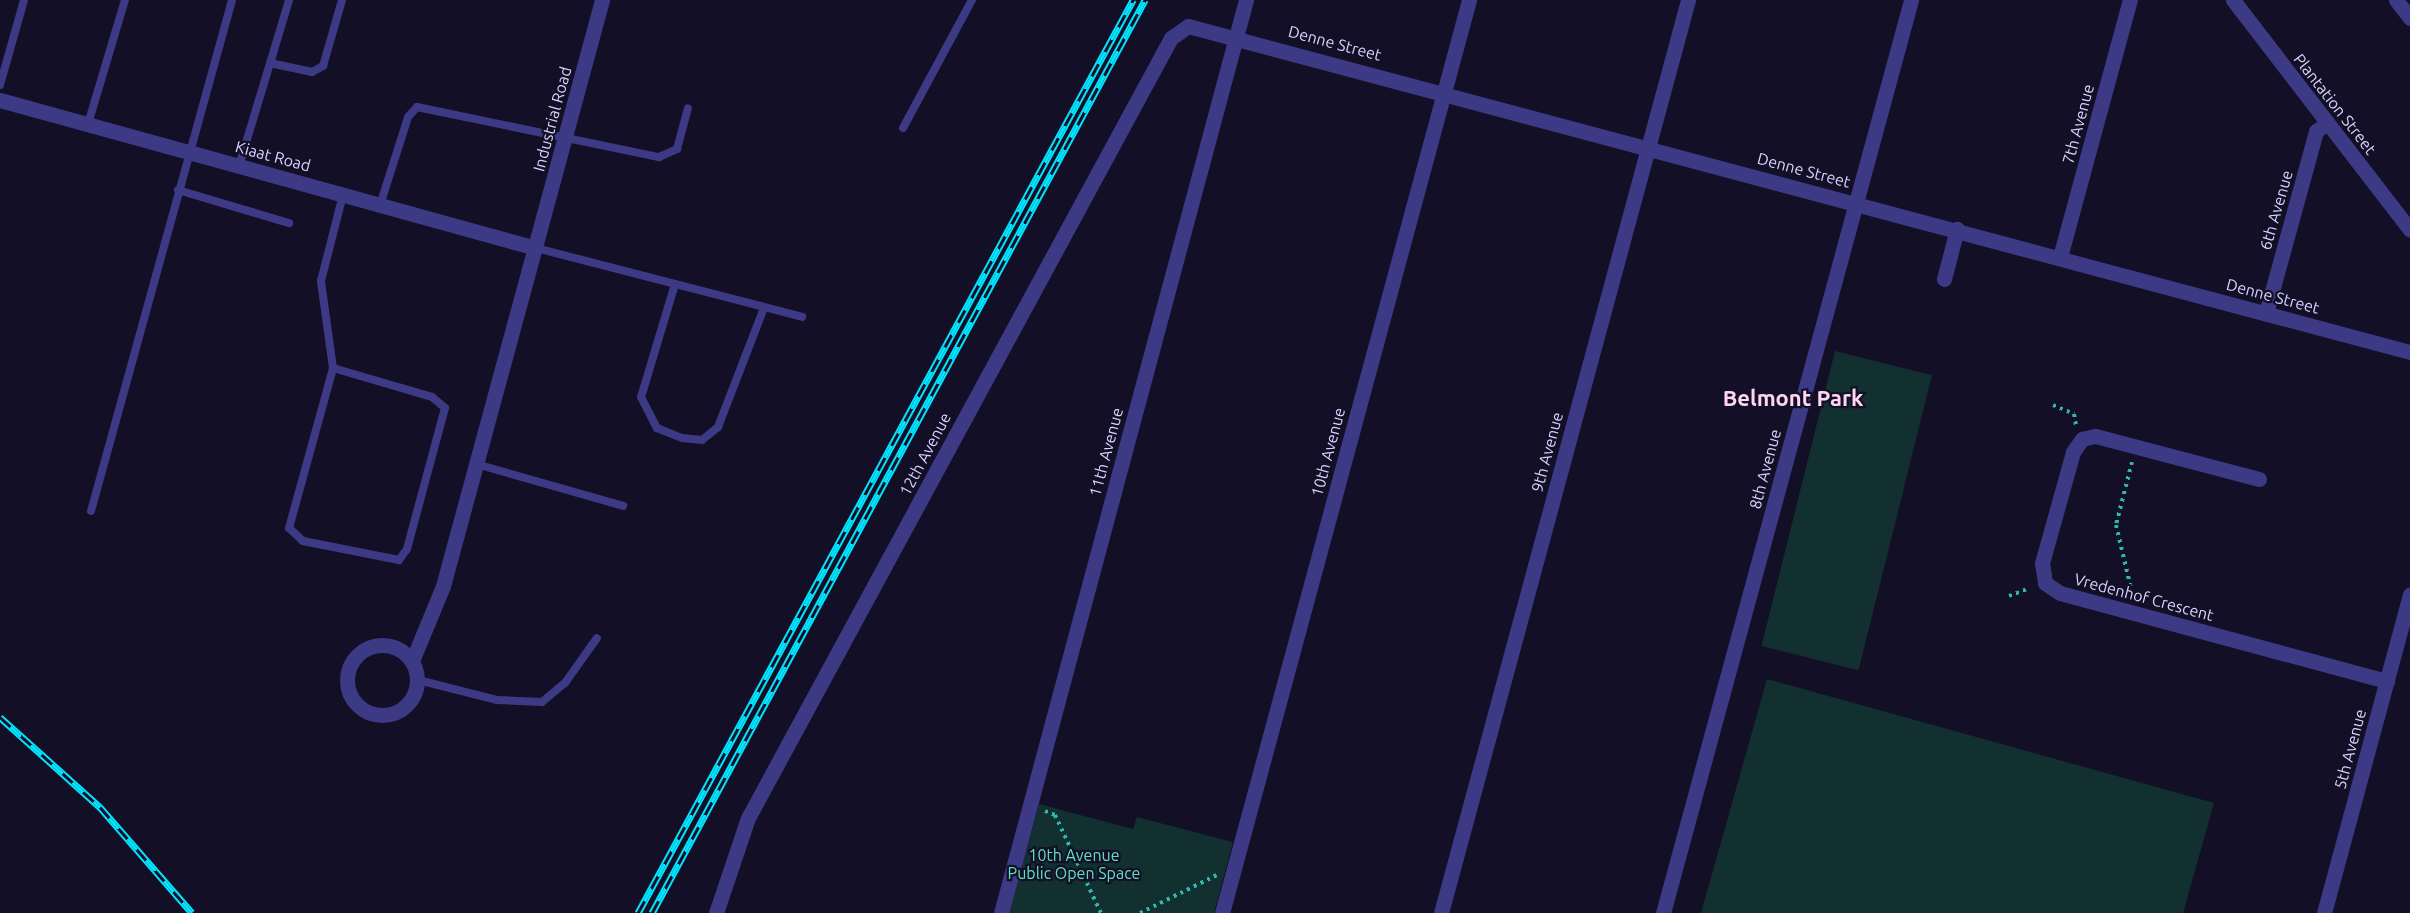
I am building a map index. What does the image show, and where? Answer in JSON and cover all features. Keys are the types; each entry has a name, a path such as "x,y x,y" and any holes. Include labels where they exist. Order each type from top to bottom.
{"street":[{"name":"Industrial Road","path":"412,661 443,586 602,0"},
{"name":"11th Avenue","path":"1000,913 1246,0"},
{"name":"10th Avenue","path":"1222,913 1469,0"},
{"name":"9th Avenue","path":"1441,913 1688,0"},
{"name":"8th Avenue","path":"1663,913 1911,0"},
{"name":"7th Avenue","path":"2060,257 2130,0"},
{"name":"Plantation Street","path":"2233,0 2410,230"},
{"path":"2396,0 2410,18"},
{"name":"Denne Street","path":"1188,26 1237,35 2410,351"},
{"name":"12th Avenue","path":"716,913 748,818 1171,38 1188,26"},
{"name":"Kiaat Road","path":"0,100 536,248"},
{"name":"6th Avenue","path":"2266,313 2316,132 2327,123"},
{"path":"1944,279 1957,229"},
{"path":"2044,583 2042,563 2080,441 2095,436 2259,479"},
{"name":"Vredenhof Crescent","path":"2044,583 2060,593 2386,681"},
{"name":"5th Avenue","path":"2324,913 2410,594"},
{"path":"397,648 412,661 418,680 412,699 388,715 360,707 349,691 353,662 368,649 397,648"}],"lane":[{"path":"0,85 24,0"},
{"path":"88,124 125,0"},
{"path":"91,511 232,0"},
{"path":"239,166 289,0"},
{"path":"270,63 312,72 323,66 342,0"},
{"path":"903,128 972,0"},
{"path":"380,205 408,117 417,107 665,156 677,149 688,108"},
{"path":"178,190 289,223"},
{"path":"333,368 432,397 445,408 407,549 393,562 303,541 289,528 333,368 321,281 343,195"},
{"path":"536,248 802,317"},
{"path":"675,284 641,397 657,428 682,438 702,440 718,427 764,308"},
{"path":"476,464 623,506"},
{"path":"418,680 497,700 542,702 565,683 597,638"}],"path":[{"path":"2053,405 2074,414 2080,441"},
{"path":"2136,447 2116,525 2136,613"},
{"path":"2009,596 2044,583"},
{"path":"1029,806 1056,815 1101,913"},
{"path":"1140,913 1221,873 1232,875"}],"green space":[{"path":"1835,351 1932,375 1858,670 1761,646"},
{"path":"1767,679 2214,803 2183,913 1701,913"},
{"name":"10th Avenue Public Open Space","path":"1039,804 1133,829 1137,817 1233,842 1214,913 1009,913"}],"railway":[{"path":"638,913 1133,0"},
{"path":"652,913 1145,0"},
{"path":"0,717 100,807 192,913"}],"district":[{"name":"Belmont Park","path":"1793,398"}]}
